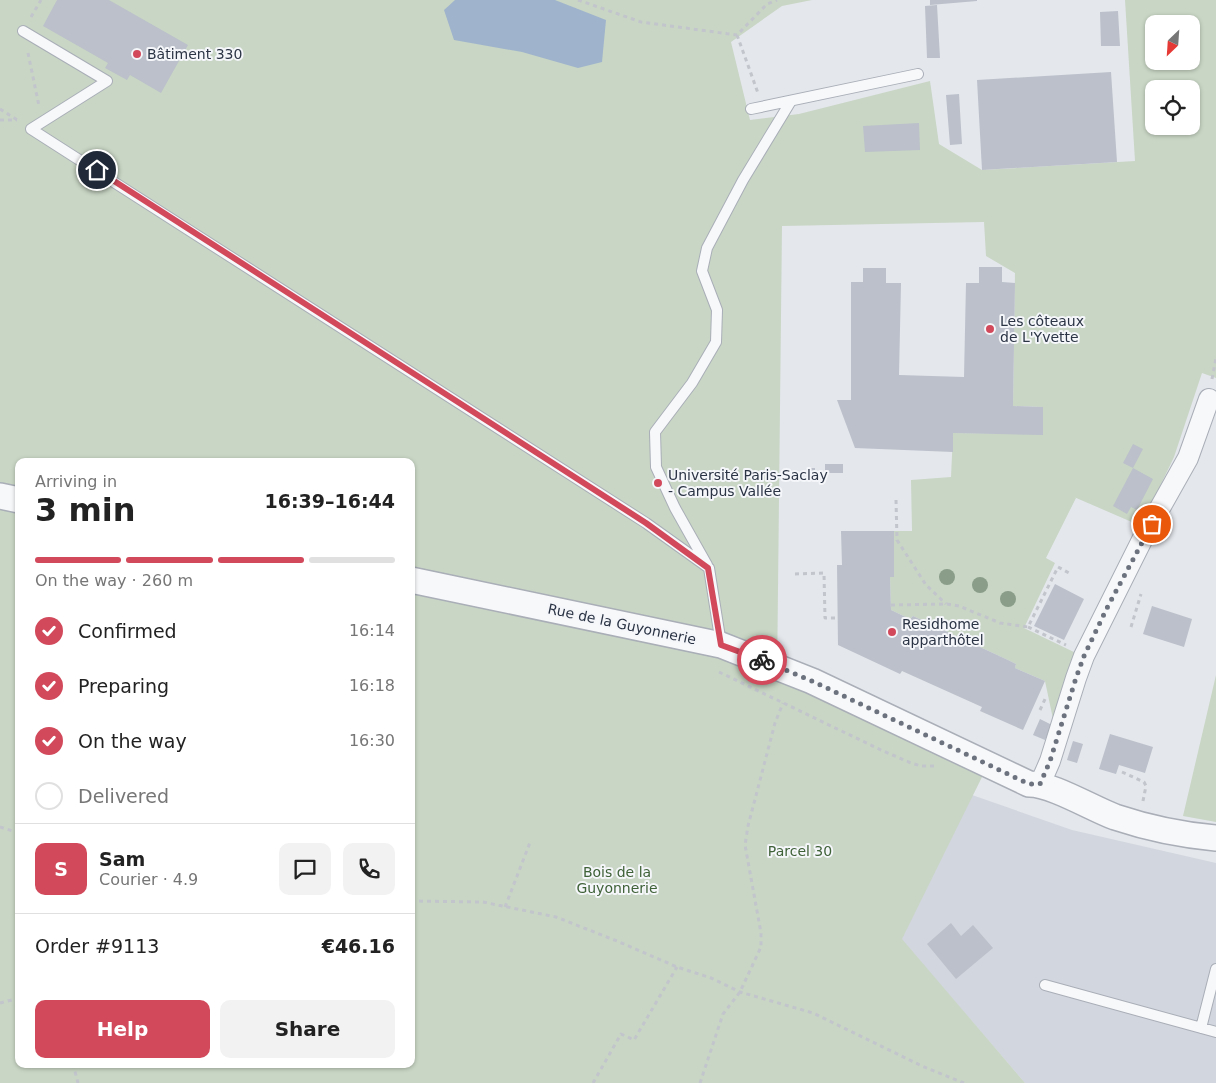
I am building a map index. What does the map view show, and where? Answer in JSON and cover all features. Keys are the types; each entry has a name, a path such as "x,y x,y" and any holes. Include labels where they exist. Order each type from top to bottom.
{"street":[{"path":"1040,784 1050,761 1084,656 1142,540 1188,458 1209,399"},
{"path":"0,496 15,499"},
{"name":"Rue de la Guyonnerie","path":"415,581 721,645 812,681 1029,784 1040,784 1089,807 1138,824 1166,832 1216,838"}],"lane":[{"path":"23,32 107,81 31,129 646,523 708,568"},
{"path":"751,109 918,74"},
{"path":"721,645 708,568 656,467 655,432 692,384 716,342 717,310 702,271 707,248 743,180 790,101"},
{"path":"1201,1028 1216,969"},
{"path":"1045,986 1216,1032"}],"path":[{"path":"578,0 642,22 737,34"},
{"path":"737,34 767,4 778,0"},
{"path":"23,32 42,122"},
{"path":"737,34 763,107"},
{"path":"0,109 31,129"},
{"path":"0,120 17,120"},
{"path":"896,500 897,540 926,585 947,604"},
{"path":"1028,627 1058,567 1071,574"},
{"path":"795,574 824,573 825,618 838,618"},
{"path":"891,605 947,604 969,609 1000,623 1028,627 1066,645 1067,652"},
{"path":"1040,710 1048,693"},
{"path":"700,1083 723,1014 740,992 761,947 761,933 745,845 748,826 775,722 783,703"},
{"path":"1122,772 1142,780 1146,786 1138,824"},
{"path":"0,827 15,832"},
{"path":"505,907 531,840"},
{"path":"415,902 483,902 556,917 677,967 711,978 740,992 813,1013 922,1066 964,1083"},
{"path":"593,1083 621,1034 634,1040 677,967"},
{"path":"0,1003 15,999"},
{"path":"74,1068 78,1083"}],"shaded area":[{"path":"972,795 1072,830 1216,863 1216,1083 1025,1083 901,939"}],"green space":[{"path":"0,0 812,0 782,6 731,42 750,120 799,114 930,81 939,144 982,170 1135,161 1125,0 1216,0 1216,378 1202,373 1174,457 1141,526 1074,497 1076,498 1046,558 1055,563 1024,628 1078,654 1053,719 1045,681 1015,668 1016,664 1008,660 913,616 910,619 891,610 890,577 894,577 894,531 912,531 911,480 951,477 953,433 1043,434 1043,407 1013,406 1015,273 986,256 984,222 782,226 777,680 889,729 983,775 902,939 1025,1083 0,1083"},
{"path":"1216,675 1216,822 1183,816"}],"water":[{"path":"455,0 555,0 606,20 602,62 578,68 522,52 454,40 444,10"}],"building":[{"name":"Bâtiment 330","path":"57,0 109,0 188,45 161,93 130,75 127,80 105,68 108,63 43,26"},
{"path":"930,0 977,0 977,1 930,5"},
{"path":"937,5 940,58 927,58 925,6"},
{"path":"1118,11 1120,46 1101,46 1100,12"},
{"path":"1111,72 1117,162 982,170 977,80"},
{"path":"959,94 962,144 950,145 946,95"},
{"path":"919,123 920,150 865,152 863,126"},
{"name":"Les côteaux de L'Yvette","path":"979,267 1002,267 1002,282 1015,283 1013,406 1043,407 1043,435 953,433 953,452 855,448 837,400 851,400 851,282 863,282 863,268 886,268 886,283 901,283 899,375 964,377 966,283 979,283"},
{"path":"1133,444 1143,449 1133,468 1123,463"},
{"path":"825,464 843,464 843,473 825,473"},
{"path":"807,468 815,468 815,480 806,480"},
{"path":"1133,468 1153,479 1137,510 1131,507 1127,514 1113,506"},
{"name":"Residhome apparthôtel","path":"841,531 894,531 894,577 890,577 891,610 910,619 913,616 1008,660 1016,664 1015,668 1045,681 1023,730 980,711 982,707 902,671 900,674 838,645 837,565 842,565"},
{"path":"1055,584 1084,599 1064,640 1034,626"},
{"path":"1152,606 1192,619 1184,647 1143,634"},
{"path":"1040,719 1052,725 1045,740 1033,735"},
{"path":"1110,734 1153,747 1145,773 1119,765 1116,774 1099,769"},
{"path":"1073,741 1083,744 1077,763 1067,760"},
{"path":"951,923 961,936 973,925 993,948 956,979 927,944"}],"way so far":[{"path":"762,660 812,681 1029,784 1040,784 1050,761 1084,656 1142,540 1152,524"}],"place":[{"name":"Bâtiment 330","path":"137,54"},
{"name":"Les côteaux de L'Yvette","path":"990,329"},
{"name":"Université Paris-Saclay - Campus Vallée","path":"658,483"},
{"name":"Residhome apparthôtel","path":"892,632"}],"route":[{"path":"97,170 646,523 708,568 721,645 762,660"}],"park label":[{"name":"Parcel 30","path":"800,851"},
{"name":"Bois de la Guyonnerie","path":"617,880"}]}
